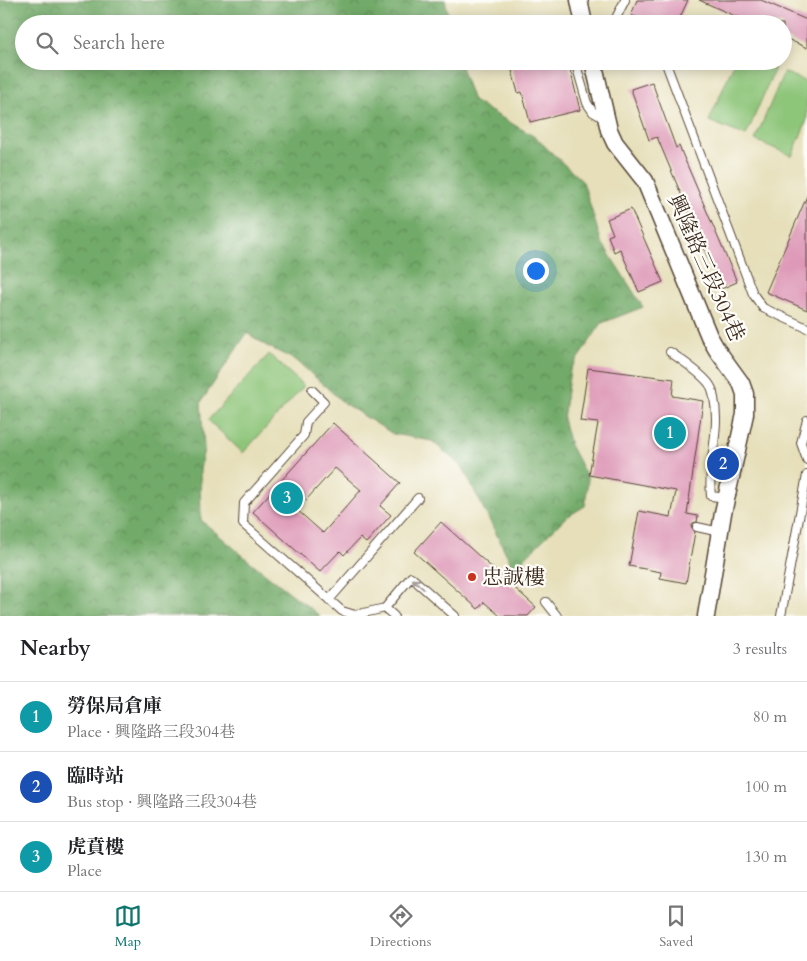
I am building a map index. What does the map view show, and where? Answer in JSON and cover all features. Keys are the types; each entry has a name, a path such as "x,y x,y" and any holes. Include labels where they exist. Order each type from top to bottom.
{"street":[{"path":"579,0 582,15"},
{"name":"興隆路三段304巷","path":"594,70 605,119 615,143 645,181 709,336 741,383 745,394 745,414 720,532 706,616"}],"lane":[{"path":"618,15 625,0"},
{"path":"577,70 586,103 593,112 605,119"},
{"path":"668,70 753,294 763,308 807,328"},
{"path":"670,352 693,369 711,386 716,411 715,442 710,485 711,496 727,498"},
{"path":"312,390 324,402 306,422 304,435 244,503 243,524 342,611 356,615 384,608 411,577 455,616"},
{"path":"807,420 802,443 807,460"},
{"path":"781,616 807,475"},
{"path":"329,600 418,498"},
{"path":"697,527 720,532"},
{"path":"546,602 557,616"},
{"path":"384,608 394,616"}],"green space":[{"path":"0,0 445,0 448,15 15,15 15,70 462,70 473,101 535,137 583,182 601,241 643,307 602,323 570,370 563,419 570,445 588,479 585,506 565,518 514,569 463,468 432,441 393,434 345,404 297,361 267,346 247,333 201,402 204,448 200,470 201,520 248,560 320,616 0,616"},
{"path":"731,70 774,70 746,136 709,121"},
{"path":"784,72 807,82 807,120 792,156 755,140"},
{"path":"269,354 304,386 243,453 208,420"}],"building":[{"path":"637,0 688,0 681,15 631,15"},
{"path":"699,0 761,0 807,20 807,48 792,41 792,15 733,15"},
{"path":"512,70 570,70 580,110 530,122 522,92 518,93"},
{"path":"652,82 676,148 679,146 737,282 721,289 657,137 649,140 631,89"},
{"path":"807,196 807,310 766,292"},
{"path":"631,209 663,282 639,292 620,249 614,252 608,236 613,234 607,219"},
{"path":"588,368 674,379 672,396 703,401 687,514 698,516 697,522 691,526 695,532 686,583 660,578 661,572 629,566 639,511 671,517 676,491 589,475 598,423 580,421"},
{"path":"333,423 400,483 380,506 391,515 366,543 360,538 344,555 340,551 320,572 253,512","holes":["335,468 361,490 323,533 297,510"]},
{"name":"忠誠樓","path":"441,522 536,607 528,616 500,616 484,602 478,609 414,552"}],"place":[{"name":"勞保局倉庫","path":"670,433"},
{"name":"臨時站","path":"723,464"},
{"name":"虎賁樓","path":"287,498"},
{"name":"忠誠樓","path":"472,577"}]}
